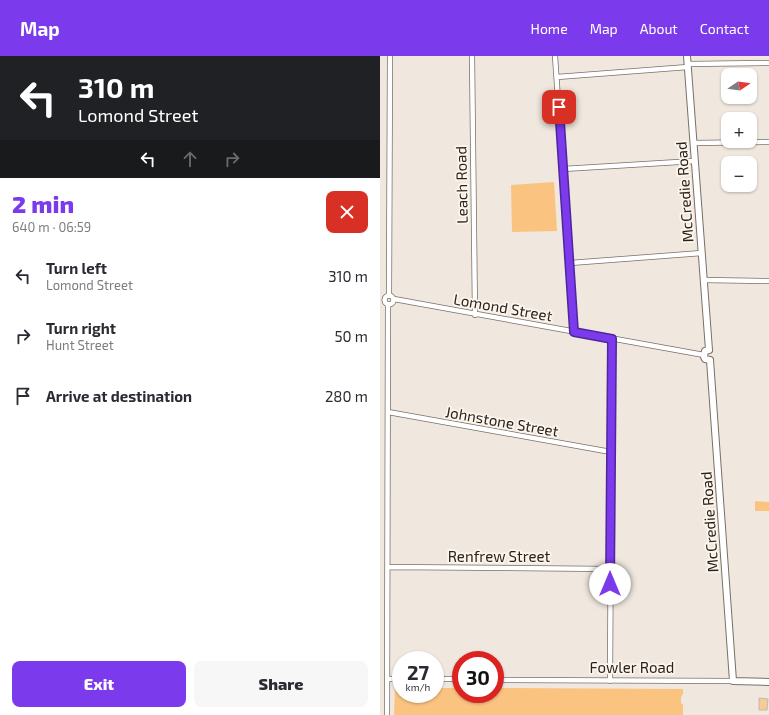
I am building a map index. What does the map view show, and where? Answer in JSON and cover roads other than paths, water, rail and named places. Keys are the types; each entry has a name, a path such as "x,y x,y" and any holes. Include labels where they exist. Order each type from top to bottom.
{"main road":[{"name":"McCredie Road","path":"687,56 709,350"},
{"path":"709,350 713,352 714,356 710,360 705,359 704,355 706,351 709,350"},
{"name":"McCredie Road","path":"710,360 733,681"},
{"name":"Fowler Road","path":"733,681 769,682"}],"street":[{"path":"388,304 392,303 390,56"},
{"name":"Leach Road","path":"472,56 475,315"},
{"path":"555,56 574,332"},
{"path":"557,76 688,66 769,64"},
{"path":"694,143 769,142"},
{"path":"563,169 695,161"},
{"path":"570,263 702,253"},
{"path":"704,280 769,281"},
{"path":"387,715 388,304 385,300 386,296 391,297"},
{"name":"Lomond Street","path":"391,297 475,315 704,355"},
{"path":"610,681 612,339"},
{"name":"Johnstone Street","path":"388,412 611,452"},
{"name":"Renfrew Street","path":"388,567 610,569"},
{"path":"387,679 392,679"},
{"name":"Fowler Road","path":"504,680 733,681"}]}
